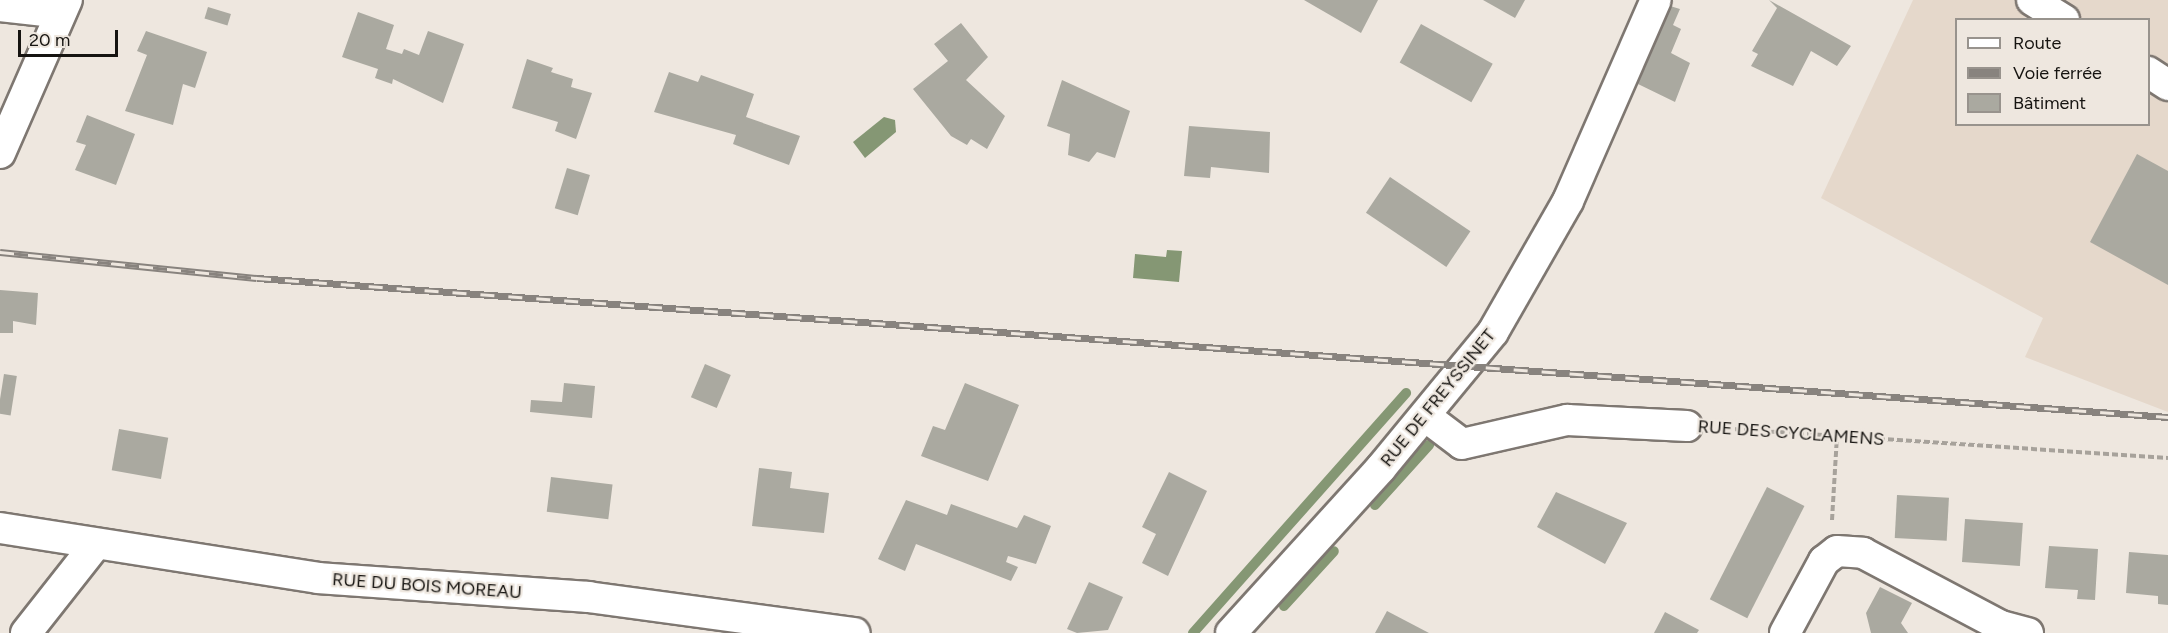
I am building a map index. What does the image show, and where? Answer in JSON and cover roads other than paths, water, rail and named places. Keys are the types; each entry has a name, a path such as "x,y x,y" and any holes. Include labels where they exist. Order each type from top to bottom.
{"street":[{"name":"RUE DE FREYSSINET","path":"1231,633 1475,357 1519,291 1568,201 1656,0"},
{"path":"2032,0 2061,18"},
{"path":"0,6 64,6 0,153"},
{"path":"2150,73 2168,85"},
{"name":"RUE DES CYCLAMENS","path":"1425,416 1462,444 1568,420 1687,426"},
{"name":"RUE DU BOIS MOREAU","path":"0,528 318,579 599,599 855,633"},
{"path":"26,633 96,543"},
{"path":"1785,633 1824,561 1837,551 1863,553 2001,626 2028,633"}],"waterway":[{"path":"1193,633 1406,393"},
{"path":"1375,505 1429,445"},
{"path":"1284,606 1334,551"}],"railway":[{"path":"0,252 257,278 2168,417"}]}
